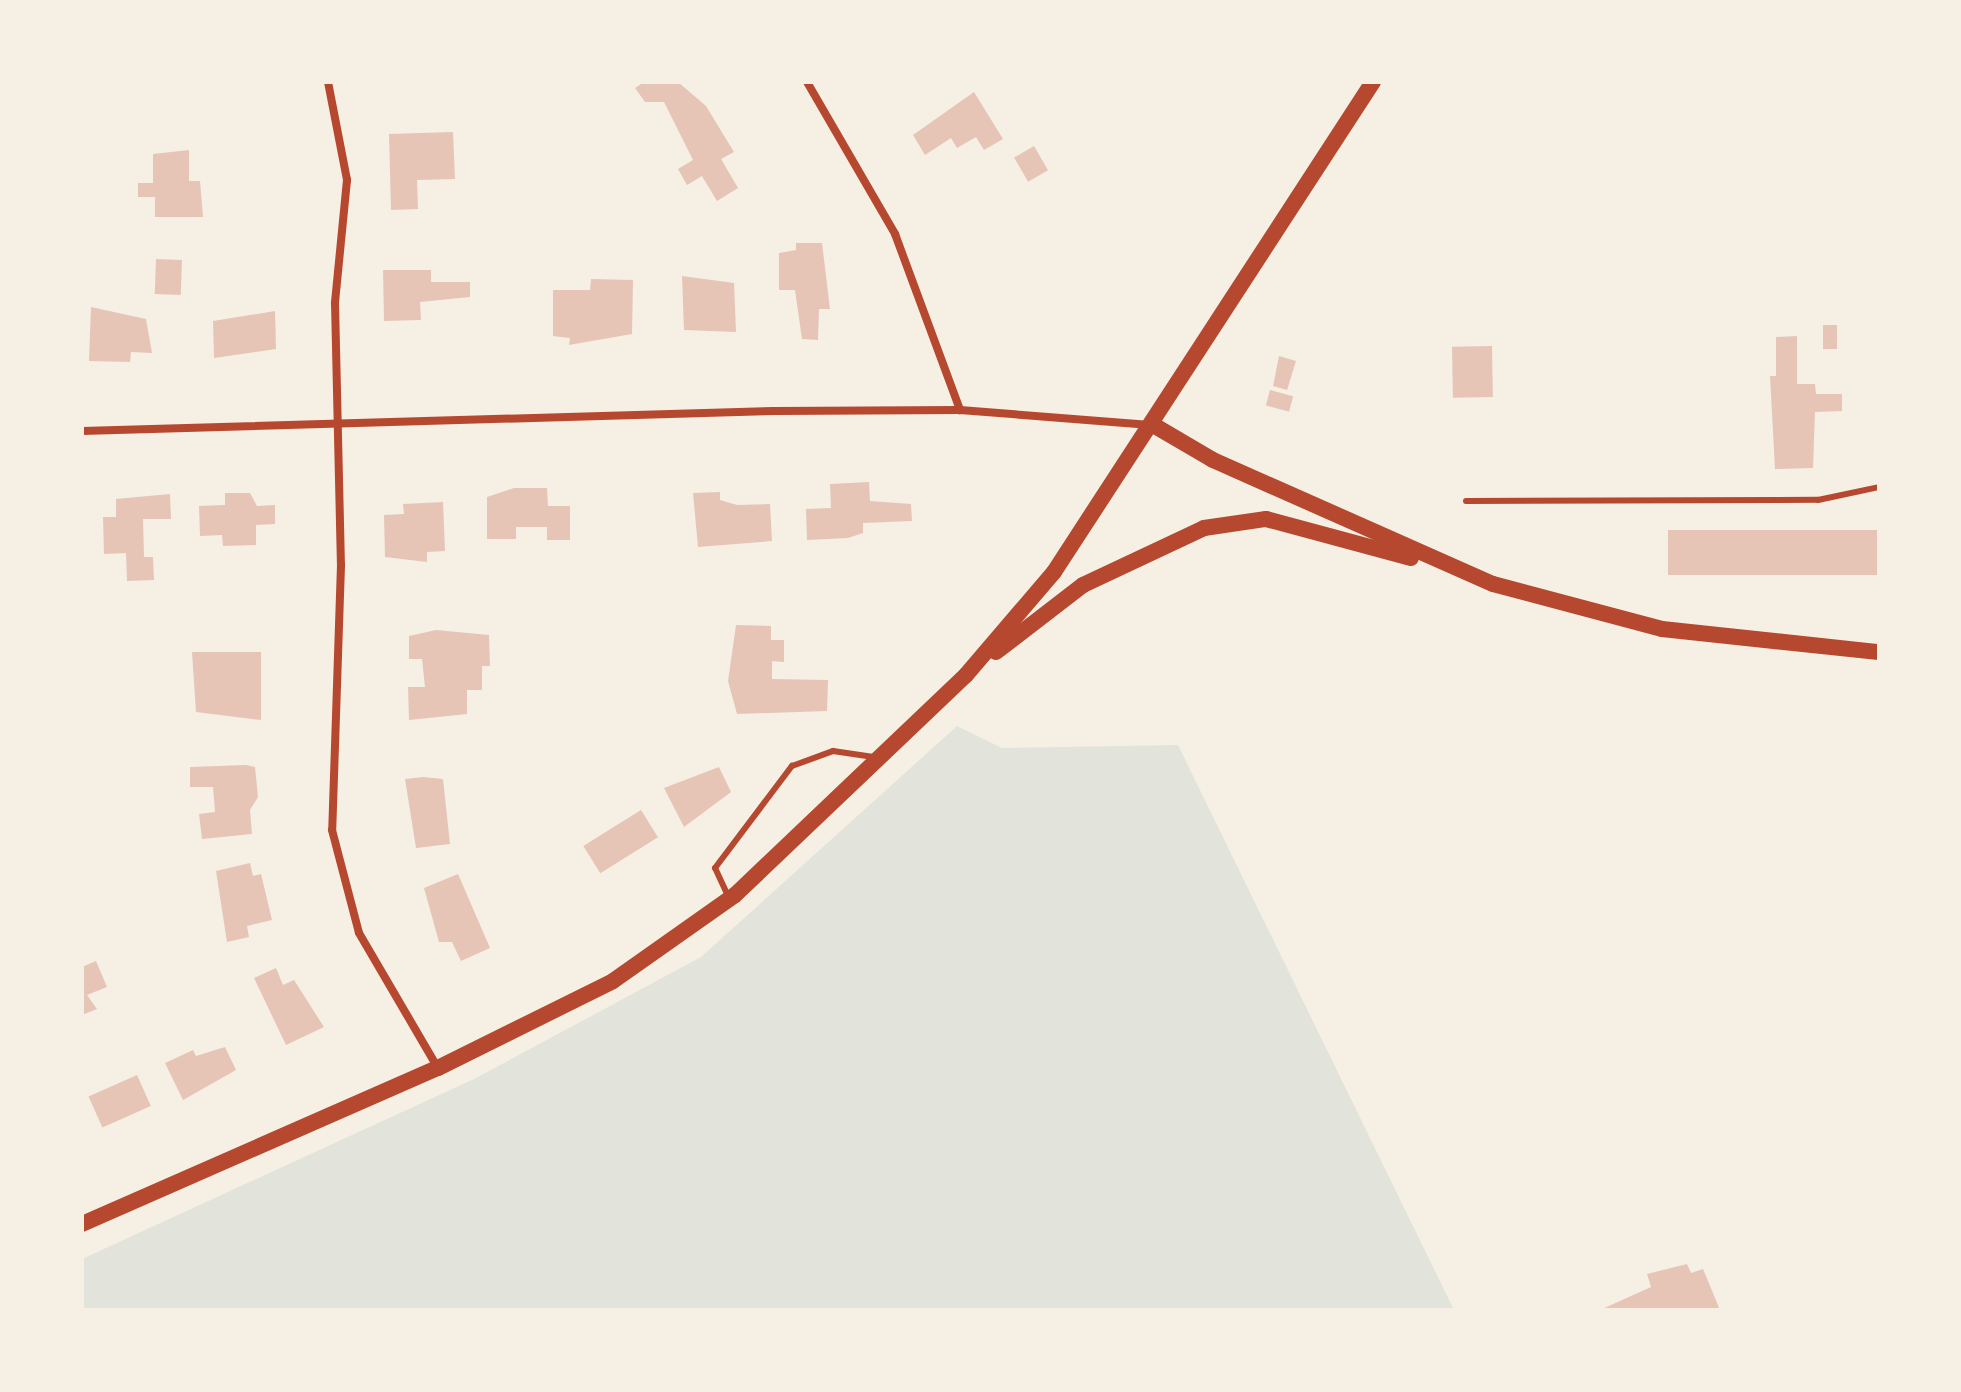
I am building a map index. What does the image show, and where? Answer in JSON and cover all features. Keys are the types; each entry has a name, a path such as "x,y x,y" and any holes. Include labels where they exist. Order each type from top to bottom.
{"main road":[{"path":"82,1224 438,1068 613,981 730,899 966,675 1054,572 1155,426 1373,82"},
{"path":"1155,426 1456,570"},
{"path":"966,675 1083,585 1204,528 1266,519 1662,629 1879,652"}],"street":[{"path":"328,82 347,180 333,420 341,565 332,830 359,933 438,1068"},
{"path":"807,82 895,234 960,410"},
{"path":"82,431 333,420 960,410 1155,426"}],"lane":[{"path":"1466,501 1818,500 1879,487"},
{"path":"730,899 715,868 792,766 833,751 882,758"}],"shaded area":[{"path":"957,726 1002,748 1178,745 1454,1310 82,1310 82,1259 474,1079 701,957"}],"building":[{"path":"644,82 678,82 706,106 734,152 721,159 738,188 717,201 702,176 687,185 678,169 693,160 664,102 645,102 635,88"},
{"path":"974,92 1003,139 984,150 976,137 957,148 951,138 925,155 913,135"},
{"path":"453,132 455,179 417,180 418,209 391,210 389,134"},
{"path":"1034,146 1048,170 1028,182 1014,158"},
{"path":"189,150 189,181 200,181 203,217 155,217 155,197 138,197 138,183 153,183 153,154"},
{"path":"796,243 822,243 830,309 819,309 818,340 802,339 795,290 779,290 779,253 796,250"},
{"path":"156,259 182,260 181,295 155,294"},
{"path":"383,270 431,270 431,282 470,282 470,297 420,302 421,320 384,321"},
{"path":"682,276 734,283 736,332 684,330"},
{"path":"591,279 633,280 632,334 569,345 570,338 553,336 553,290 590,290"},
{"path":"91,307 146,319 152,353 131,352 130,362 89,361"},
{"path":"275,311 276,349 214,358 213,321"},
{"path":"1823,325 1837,325 1837,349 1823,349"},
{"path":"1797,336 1797,384 1815,384 1816,394 1842,394 1842,411 1815,412 1813,468 1775,469 1770,376 1776,376 1776,337"},
{"path":"1492,346 1493,397 1453,398 1452,347"},
{"path":"1279,356 1296,361 1287,390 1273,386"},
{"path":"1270,390 1293,396 1289,412 1266,405"},
{"path":"869,482 870,501 911,504 912,521 863,523 863,533 848,538 807,540 806,509 831,508 830,484"},
{"path":"514,488 547,488 548,506 570,506 570,540 547,540 547,527 516,527 516,539 487,539 487,497"},
{"path":"720,492 720,500 737,505 770,504 772,541 698,547 693,493"},
{"path":"225,493 250,493 257,506 275,505 275,524 256,525 256,545 223,546 222,535 200,536 199,506 225,505"},
{"path":"170,494 171,519 143,519 144,557 153,557 154,580 127,581 126,553 104,554 103,517 116,517 116,499"},
{"path":"443,502 445,551 427,552 427,562 385,557 384,515 404,514 403,504"},
{"path":"1668,530 1879,530 1879,575 1668,575"},
{"path":"736,625 771,626 771,640 784,640 784,662 772,661 772,679 828,680 827,711 737,714 728,681"},
{"path":"436,630 489,635 490,666 482,666 482,690 467,690 467,714 409,720 408,687 425,687 422,659 409,659 409,636"},
{"path":"192,652 261,652 261,720 196,712"},
{"path":"190,767 255,767 258,797 250,810 252,834 202,839 199,814 215,812 213,787 190,787"},
{"path":"719,767 731,792 684,827 664,788"},
{"path":"405,779 443,779 450,844 416,848"},
{"path":"641,810 658,837 600,873 583,846"},
{"path":"250,863 253,876 261,874 272,920 247,926 249,937 227,942 216,871"},
{"path":"458,874 490,948 461,961 452,942 439,942 424,888"},
{"path":"96,961 107,987 87,995 97,1009 82,1015 82,967"},
{"path":"276,968 283,985 294,980 324,1027 286,1045 254,978"},
{"path":"225,1047 236,1070 183,1100 165,1063 193,1050 196,1056"},
{"path":"137,1075 151,1106 102,1128 89,1097"},
{"path":"1687,1264 1691,1273 1703,1269 1720,1310 1600,1310 1651,1287 1647,1274"}]}
